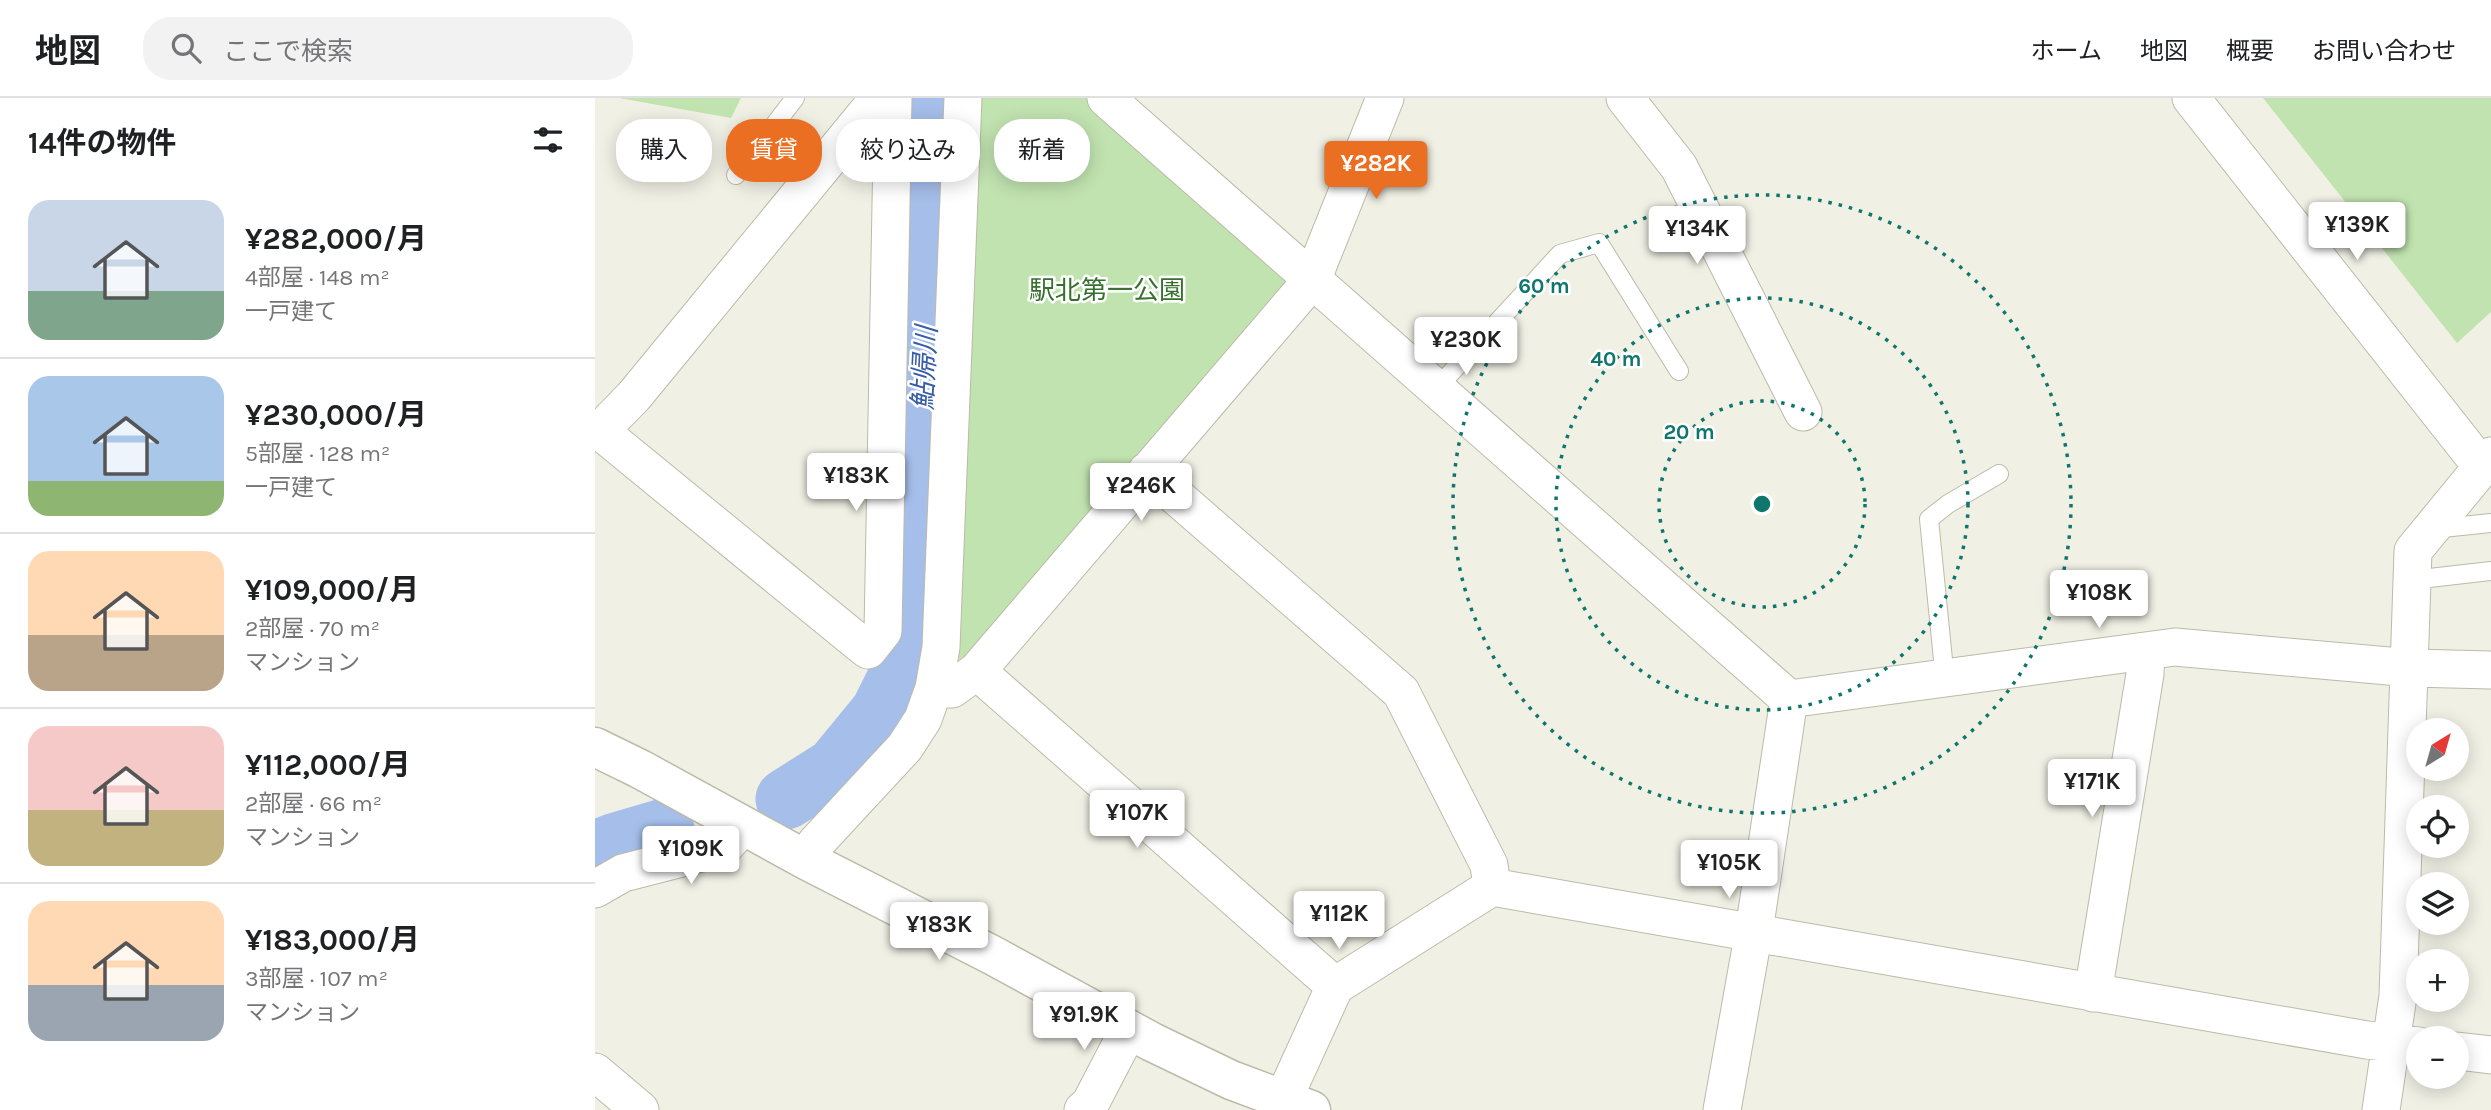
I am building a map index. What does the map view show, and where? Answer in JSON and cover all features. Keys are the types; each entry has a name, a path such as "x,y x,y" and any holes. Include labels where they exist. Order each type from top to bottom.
{"street":[{"path":"879,98 634,396 598,430 868,650 883,631 893,98"},
{"path":"808,861 816,844 905,747 923,719 935,688 941,647 963,98"},
{"path":"1106,98 1789,699 2175,647 2411,667 2491,670"},
{"path":"935,688 952,689 977,671 1312,280 1385,98"},
{"path":"1625,98 1679,167 1803,412"},
{"path":"2191,98 2471,453 2488,460 2413,551 2398,996 2405,1044 2381,1110"},
{"path":"1147,471 1401,692 1489,865 1492,887"},
{"path":"2093,993 2146,652"},
{"path":"977,671 1335,986"},
{"path":"1722,1110 1754,931 1789,699"},
{"path":"595,747 1129,1029 1231,1080 1297,1105 1335,986 1492,887 1754,931 2093,993 2405,1044"},
{"path":"595,889 623,873 724,847 742,827"},
{"path":"1083,1110 1090,1104 1129,1029"},
{"path":"2469,1052 2491,1055"},
{"path":"595,1072 640,1110"}],"lane":[{"path":"779,119 795,98"},
{"path":"1436,389 1560,254 1599,243 1679,372"},
{"path":"1945,680 1929,519 1948,504 1999,474"},
{"path":"2429,529 2491,523"},
{"path":"2412,580 2491,571"}],"green space":[{"path":"619,98 741,98 731,118"},
{"name":"駅北第一公園","path":"981,98 1090,98 1287,271 1286,286 982,644 959,660 978,182 980,182"},
{"path":"2263,98 2491,98 2491,312 2457,343"}],"waterway":[{"name":"鮎帰川","path":"786,799 835,768 881,712 903,668 912,629 922,359 936,98"},
{"name":"鮎帰川","path":"595,852 664,829"}]}
